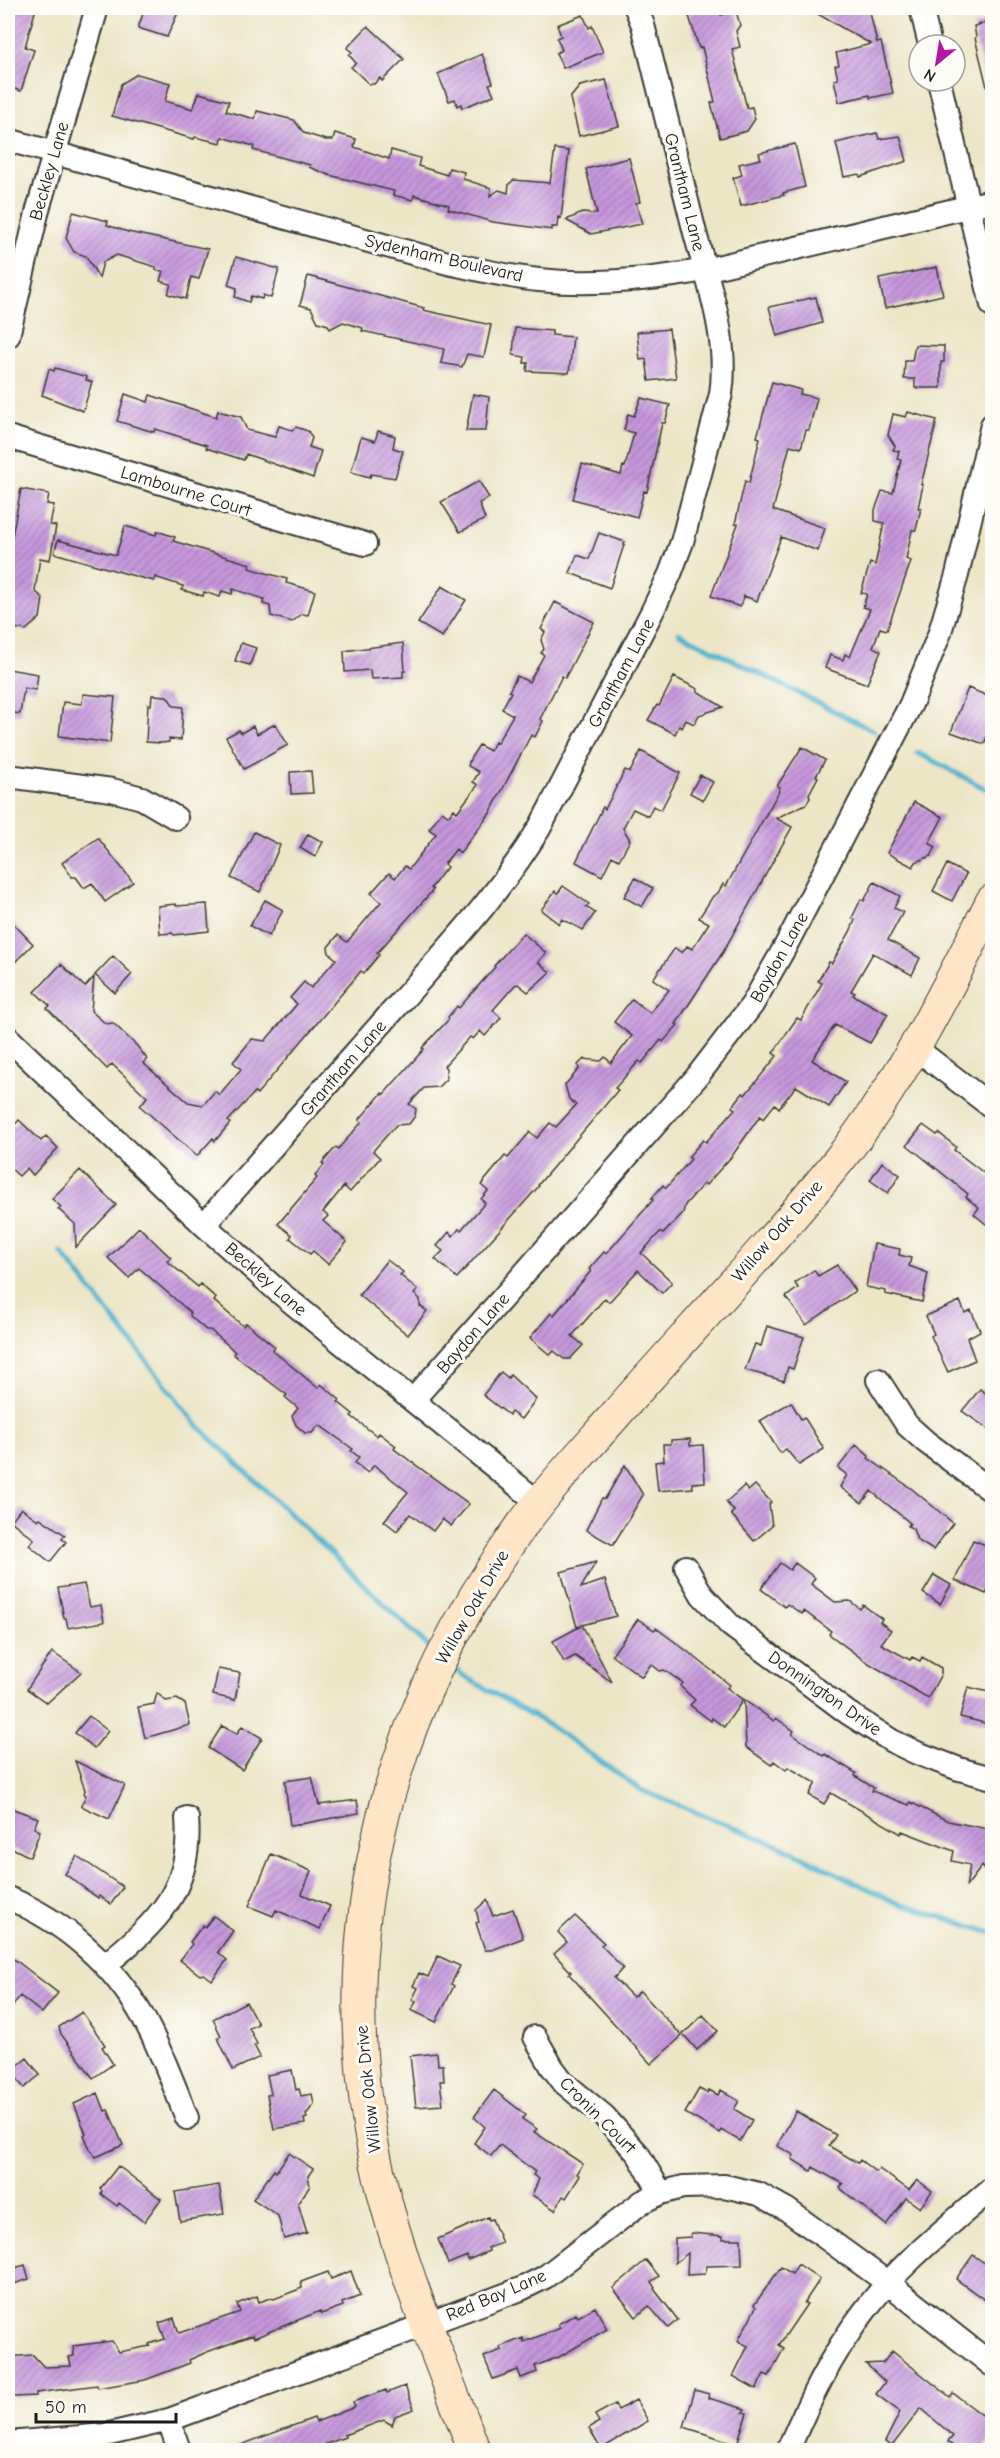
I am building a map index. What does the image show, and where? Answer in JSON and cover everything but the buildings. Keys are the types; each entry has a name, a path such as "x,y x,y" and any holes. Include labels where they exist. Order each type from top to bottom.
{"street":[{"name":"Beckley Lane","path":"8,336 54,153 97,8"},
{"name":"Grantham Lane","path":"204,1225 501,886 522,857 652,612 682,542 721,394 724,370 722,342 643,25 636,8"},
{"path":"921,8 927,33"},
{"path":"942,93 993,305"},
{"name":"Sydenham Boulevard","path":"8,140 444,262 505,276 571,282 611,282 659,278 705,270 993,201"},
{"name":"Baydon Lane","path":"413,1400 696,1078 752,1005 785,947 911,704 939,635 957,574 993,425"},
{"name":"Lambourne Court","path":"8,437 365,544"},
{"path":"8,776 112,790 142,798 176,818"},
{"name":"Willow Oak Drive","path":"474,2451 426,2324 394,2230 376,2163 365,2096 360,1992 369,1885 392,1779 418,1706 469,1604 514,1535 539,1503 833,1167 886,1094 993,901"},
{"name":"Beckley Lane","path":"8,1038 204,1225 279,1292 539,1503"},
{"path":"914,1047 993,1107"},
{"path":"878,1380 907,1425 926,1442 993,1491"},
{"name":"Donnington Drive","path":"686,1567 702,1595 730,1625 848,1713 917,1753 959,1769 993,1778"},
{"path":"105,1965 142,1934 170,1900 184,1869 188,1852 187,1818"},
{"path":"8,1898 52,1920 105,1965 142,2015 187,2118"},
{"name":"Cronin Court","path":"535,2037 564,2083 604,2116 638,2154 661,2193"},
{"name":"Red Bay Lane","path":"8,2443 105,2434 169,2420 521,2289 545,2277 642,2202 661,2193 683,2187 724,2186 759,2194 786,2209 888,2283 993,2365"},
{"path":"788,2451 814,2392 863,2313 888,2283 993,2188"},
{"path":"169,2420 179,2451"}],"waterway":[{"path":"679,633 874,731"},
{"path":"918,753 992,792"},
{"path":"61,1252 197,1425 428,1646"},
{"path":"454,1668 465,1677 549,1725 641,1790 787,1849 897,1903 992,1933"}]}
